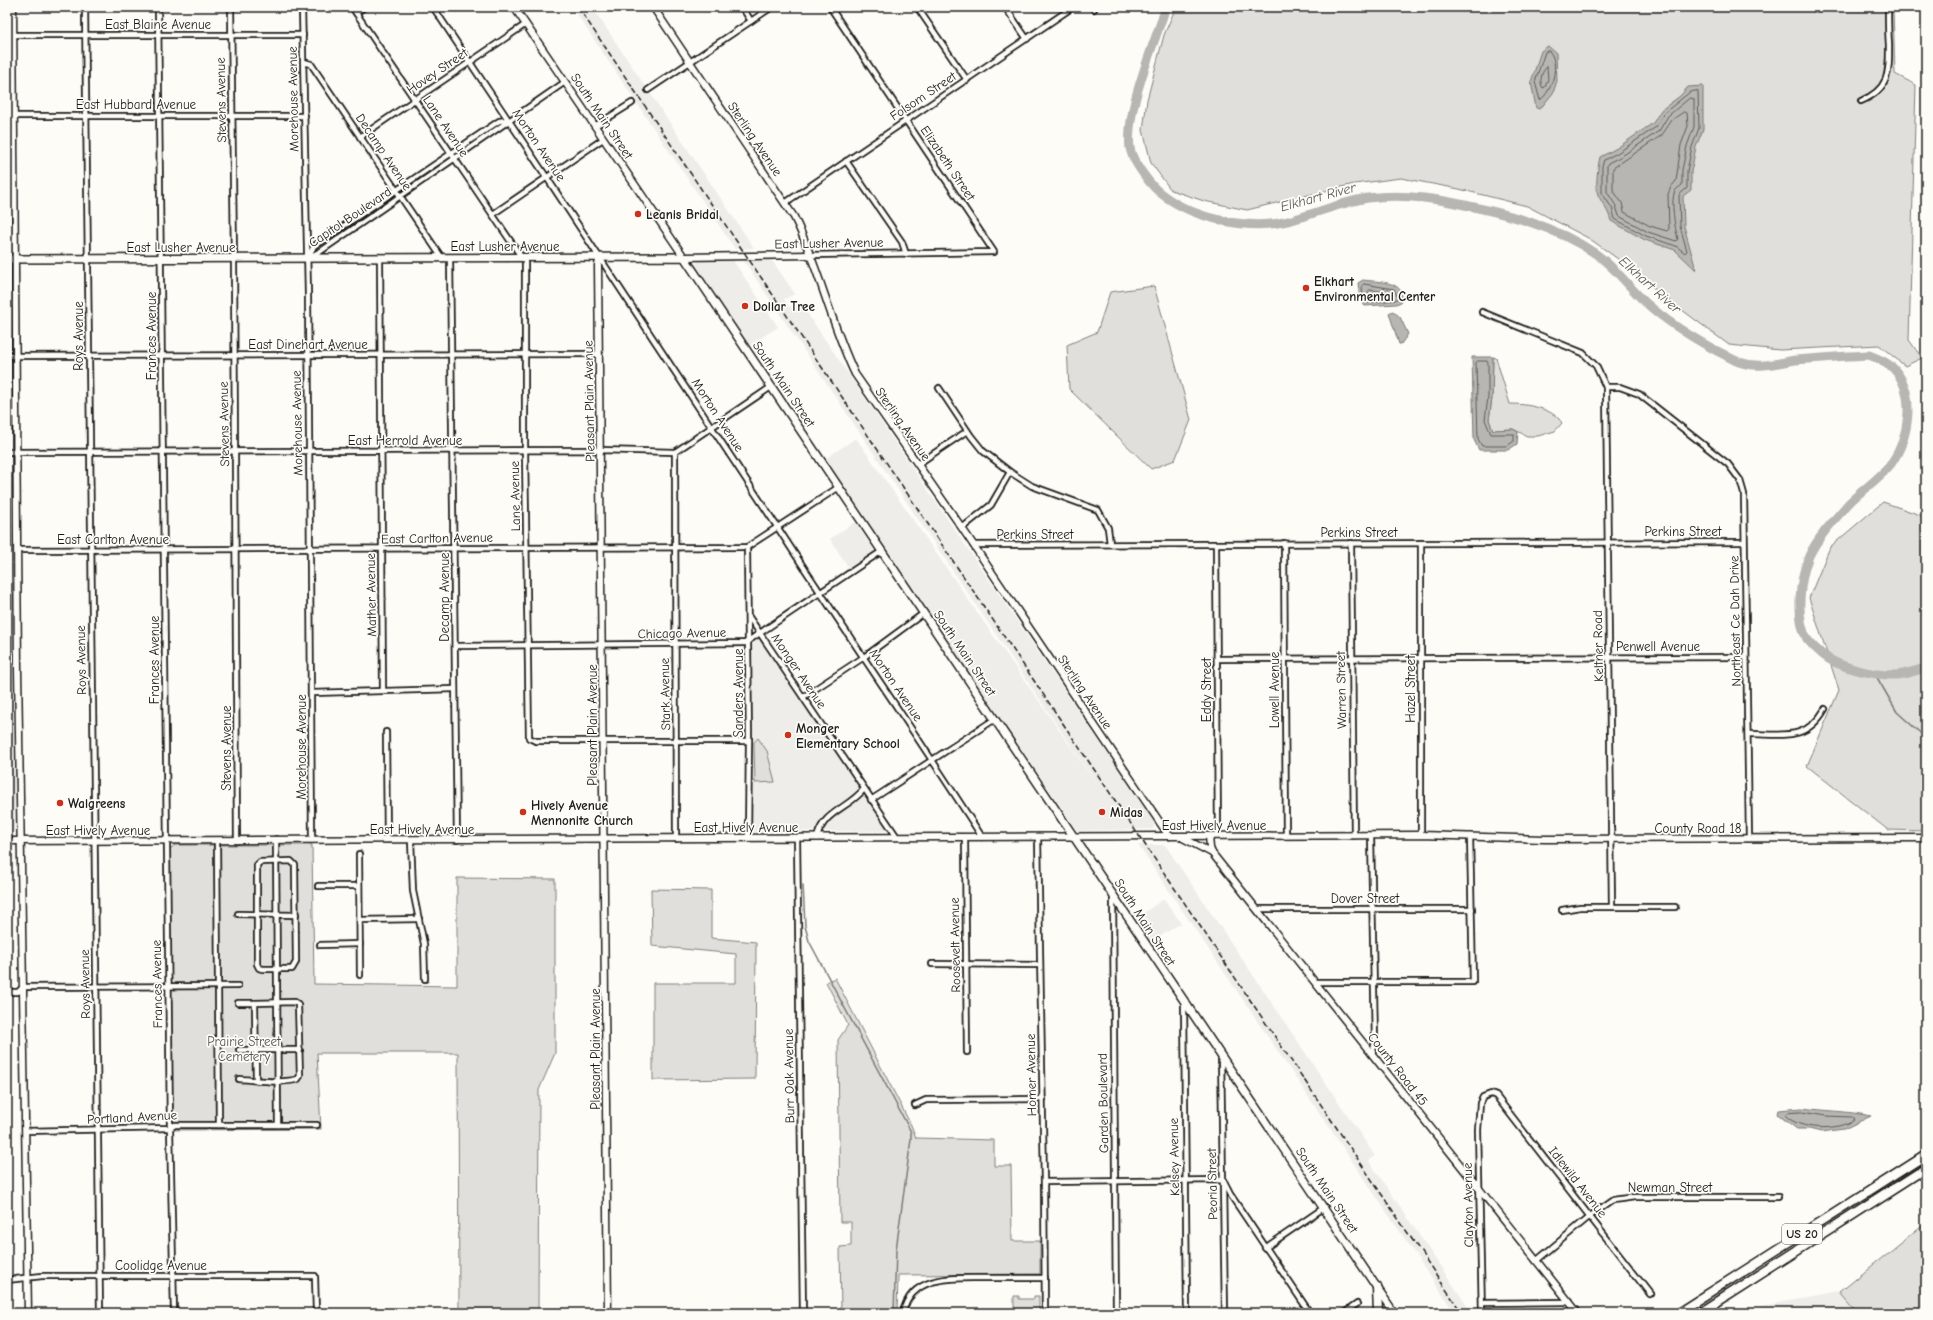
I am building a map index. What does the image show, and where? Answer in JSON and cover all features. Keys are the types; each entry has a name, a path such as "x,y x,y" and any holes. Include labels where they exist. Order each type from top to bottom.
{"highway":[{"name":"US 20","path":"1678,1313 1926,1155"},
{"name":"US 20","path":"1700,1313 1926,1168"},
{"path":"1377,1286 1378,1313"}],"main road":[{"name":"East Lusher Avenue","path":"7,259 89,260 684,257"},
{"name":"South Main Street","path":"684,257 1113,894 1184,1002 1325,1207 1394,1313"}],"street":[{"path":"13,7 10,36 14,116 17,356 17,550 28,1313"},
{"name":"Roys Avenue","path":"85,7 91,452 90,550 100,1313"},
{"name":"Frances Avenue","path":"158,7 162,259 161,356 166,840 174,1313"},
{"name":"Stevens Avenue","path":"231,7 238,841"},
{"name":"Morehouse Avenue","path":"302,7 307,259 312,693 312,839"},
{"name":"Lane Avenue","path":"352,7 523,258 529,738 536,741 602,740"},
{"path":"356,13 364,7"},
{"name":"Morton Avenue","path":"433,7 547,176 820,593 933,759 982,837"},
{"name":"South Main Street","path":"514,7 684,257"},
{"name":"Sterling Avenue","path":"653,7 785,203 801,232 843,349 855,374 962,528 1170,836"},
{"path":"742,7 751,21"},
{"path":"648,90 772,7"},
{"name":"Elizabeth Street","path":"830,7 994,252"},
{"path":"917,7 967,80"},
{"path":"1005,7 1027,39"},
{"name":"Folsom Street","path":"785,203 1073,7"},
{"path":"1861,101 1878,91 1883,85 1888,73 1888,7"},
{"name":"Hovey Street","path":"360,137 526,24"},
{"name":"East Blaine Avenue","path":"10,36 303,35"},
{"name":"Decamp Avenue","path":"304,62 311,64 442,258"},
{"name":"Capitol Boulevard","path":"307,259 314,246 396,190 504,125 508,120 565,82"},
{"path":"595,126 632,103"},
{"name":"East Hubbard Avenue","path":"7,116 305,116"},
{"path":"493,214 603,139"},
{"name":"Capitol Boulevard","path":"307,259 321,251 400,196 453,156"},
{"path":"846,161 902,242 906,254"},
{"name":"East Lusher Avenue","path":"684,257 994,252"},
{"name":"Pleasant Plain Avenue","path":"600,257 598,265 598,354 602,548 602,740 608,1313"},
{"name":"Decamp Avenue","path":"450,258 458,840"},
{"name":"Mather Avenue","path":"380,259 379,355 383,691"},
{"path":"1482,312 1583,353 1596,366 1606,386"},
{"name":"East Dinehart Avenue","path":"7,356 598,354"},
{"name":"Northeast Ce Dah Drive","path":"1606,386 1620,388 1639,394 1728,464 1740,480 1744,494 1749,839"},
{"name":"Keltner Road","path":"1606,386 1612,906"},
{"path":"675,452 772,387"},
{"path":"939,388 967,431 983,451 1010,472 1032,486 1098,510 1108,528 1110,544"},
{"path":"918,464 967,431"},
{"name":"East Herrold Avenue","path":"7,452 600,450 675,452"},
{"name":"Stark Avenue","path":"675,452 674,548 676,839"},
{"path":"962,528 991,505 1010,472"},
{"path":"747,547 839,487"},
{"name":"Perkins Street","path":"973,545 1744,542"},
{"name":"Lowell Avenue","path":"1284,543 1286,836"},
{"name":"Warren Street","path":"1351,543 1354,836"},
{"name":"Hazel Street","path":"1421,543 1421,835"},
{"name":"Eddy Street","path":"1216,544 1218,836"},
{"name":"East Carlton Avenue","path":"17,550 382,550 454,548 747,547"},
{"name":"Sanders Avenue","path":"747,547 749,617 748,838"},
{"name":"Chicago Avenue","path":"455,646 745,643 882,552"},
{"path":"803,697 864,657 924,613"},
{"name":"Monger Avenue","path":"749,617 897,838"},
{"name":"Penwell Avenue","path":"1217,659 1746,657"},
{"path":"312,693 455,690"},
{"path":"1748,734 1793,734 1806,731 1818,721 1825,709"},
{"path":"871,800 995,719"},
{"path":"386,732 387,840"},
{"path":"602,740 749,741"},
{"path":"817,838 819,827 826,819 858,796 864,789"},
{"path":"1179,836 1212,853"},
{"name":"County Road 45","path":"1209,836 1212,853 1578,1313"},
{"path":"1371,836 1375,1042 1372,1054"},
{"path":"1315,982 1473,982 1470,836"},
{"name":"East Hively Avenue","path":"7,841 1470,836"},
{"name":"County Road 18","path":"1470,836 1545,839 1926,838"},
{"name":"Roosevelt Avenue","path":"964,837 967,1052"},
{"name":"Homer Avenue","path":"1038,837 1045,1313"},
{"name":"Burr Oak Avenue","path":"797,838 803,1313"},
{"path":"276,839 278,1125"},
{"path":"410,840 413,892 424,944 425,979"},
{"path":"217,841 219,1125"},
{"path":"359,854 360,974"},
{"path":"292,861 295,865 296,962 292,969 263,969 259,968 258,964 257,865 260,862 276,862 292,861"},
{"path":"318,886 359,886"},
{"name":"Garden Boulevard","path":"1113,894 1116,1313"},
{"path":"1562,910 1580,907 1612,906 1675,907"},
{"name":"Dover Street","path":"1258,909 1472,909"},
{"path":"238,914 296,915"},
{"path":"360,920 418,919"},
{"path":"320,945 360,944"},
{"path":"932,964 1040,965"},
{"path":"7,992 18,992 23,987 238,986"},
{"path":"238,1003 294,1002 298,1004 300,1050 300,1076 298,1079 240,1080"},
{"name":"Kelsey Avenue","path":"1184,1002 1187,1313"},
{"path":"255,1003 256,1080"},
{"path":"240,1050 300,1050"},
{"name":"Peoria Street","path":"1221,1054 1225,1313"},
{"name":"Idlewild Avenue","path":"1483,1097 1491,1094 1496,1096 1650,1294"},
{"name":"Clayton Avenue","path":"1482,1313 1478,1130 1480,1103 1483,1097"},
{"path":"915,1105 926,1100 1043,1099"},
{"name":"Portland Avenue","path":"25,1131 170,1128 175,1125 317,1125"},
{"path":"1044,1182 1223,1180 1230,1194 1265,1248 1310,1313"},
{"name":"Newman Street","path":"1536,1261 1590,1216 1613,1200 1622,1198 1778,1197"},
{"path":"1265,1248 1325,1207"},
{"name":"Coolidge Avenue","path":"7,1280 100,1276 315,1276 316,1313"},
{"path":"903,1313 909,1298 916,1290 938,1280 1045,1278"},
{"path":"1482,1302 1570,1302"},
{"path":"1344,1313 1357,1304"},
{"path":"1225,1307 1229,1313"}],"shaded area":[{"path":"572,7 592,7 754,248 735,249"},
{"path":"732,259 778,327 748,346 695,265 700,260"},
{"path":"771,259 795,294 784,299 789,307 800,303 1155,823 1153,829 1077,831 825,459 856,438 1102,792 744,261"},
{"path":"855,522 875,551 849,568 830,539"},
{"path":"7,585 14,585 15,833 10,836 7,835"},
{"name":"Monger Elementary School","path":"755,638 761,641 886,828 886,831 754,832 752,830 752,643"},
{"path":"1138,845 1165,845 1375,1156 1369,1161 1472,1313 1455,1313"},
{"path":"1164,899 1181,923 1151,942 1136,918"},
{"path":"1840,1292 1858,1313 1751,1313 1761,1307"}],"green space":[{"path":"1176,7 1893,7 1895,74 1916,85 1909,340 1922,358 1905,366 1879,345 1780,350 1729,345 1658,292 1632,269 1590,239 1527,206 1459,189 1401,178 1354,184 1247,210 1204,201 1171,190 1151,163 1143,130 1147,100 1164,35"},
{"path":"1154,286 1191,420 1175,460 1151,469 1069,389 1067,345 1097,332 1110,292"},
{"path":"1493,357 1496,358 1510,404 1532,406 1546,410 1558,418 1562,423 1555,431 1538,436 1527,436 1513,429 1493,430 1489,420 1492,398"},
{"path":"1883,502 1926,517 1926,831 1888,830 1807,766 1839,690 1809,598 1830,547"},
{"path":"758,738 767,751 775,782 755,783 754,742"},
{"name":"Prairie Street Cemetery","path":"175,845 312,845 314,984 457,986 457,878 555,879 555,1053 539,1090 538,1313 459,1313 458,1053 317,1053 321,1129 172,1130 169,852"},
{"path":"651,889 711,890 711,938 756,942 755,1079 653,1080 653,983 736,983 736,954 652,946"},
{"path":"835,978 911,1125 916,1138 994,1140 994,1166 1011,1166 1012,1241 1040,1241 1040,1274 898,1275 897,1313 841,1313 840,1247 851,1246 851,1222 840,1222 838,1040 848,1025 826,982"},
{"path":"1926,1222 1926,1313 1858,1313 1840,1292"},
{"path":"1014,1296 1019,1296 1019,1299 1034,1299 1034,1296 1039,1296 1039,1313 1014,1313"}],"water":[{"path":"1548,46 1556,53 1557,81 1553,93 1540,109 1536,108 1531,82 1541,51"},
{"path":"1703,86 1703,129 1696,147 1691,172 1691,190 1683,196 1684,226 1696,270 1675,250 1645,240 1611,221 1598,195 1597,182 1600,157 1617,148 1653,123 1661,110 1680,96 1688,87"},
{"path":"1363,280 1383,282 1395,286 1400,290 1402,295 1401,302 1396,304 1365,306 1360,301 1358,283"},
{"path":"1393,311 1400,317 1408,334 1401,344 1399,344 1389,313"},
{"path":"1472,357 1493,357 1492,398 1489,420 1493,430 1513,429 1518,432 1517,444 1508,450 1479,450 1474,440"},
{"path":"1802,1108 1871,1116 1844,1129 1821,1132 1809,1129 1797,1129 1777,1114 1778,1110"}],"waterway":[{"name":"Elkhart River","path":"1166,7 1136,97 1132,115 1130,148 1138,167 1159,192 1191,211 1223,221 1257,225 1288,221 1348,202 1379,197 1401,196 1422,198 1473,207 1528,221 1563,235 1580,244 1603,259 1645,302 1671,323 1717,351 1739,362 1761,365 1796,360 1869,355 1882,360 1891,366 1901,378 1908,403 1908,416 1902,442 1891,464 1881,475 1849,503 1827,528 1809,556 1801,586 1801,620 1807,639 1814,647 1829,659 1847,667 1888,675 1897,675 1926,668"},
{"path":"1875,674 1897,712 1926,738"},
{"path":"803,885 805,926 809,941 911,1132 896,1250 894,1313"}],"railway":[{"path":"578,7 1462,1313"}],"place":[{"name":"Leanis Bridal","path":"638,214"},
{"name":"Elkhart Environmental Center","path":"1306,288"},
{"name":"Dollar Tree","path":"745,306"},
{"name":"Monger Elementary School","path":"788,735"},
{"name":"Walgreens","path":"60,803"},
{"name":"Hively Avenue Mennonite Church","path":"523,812"},
{"name":"Midas","path":"1102,812"}]}
